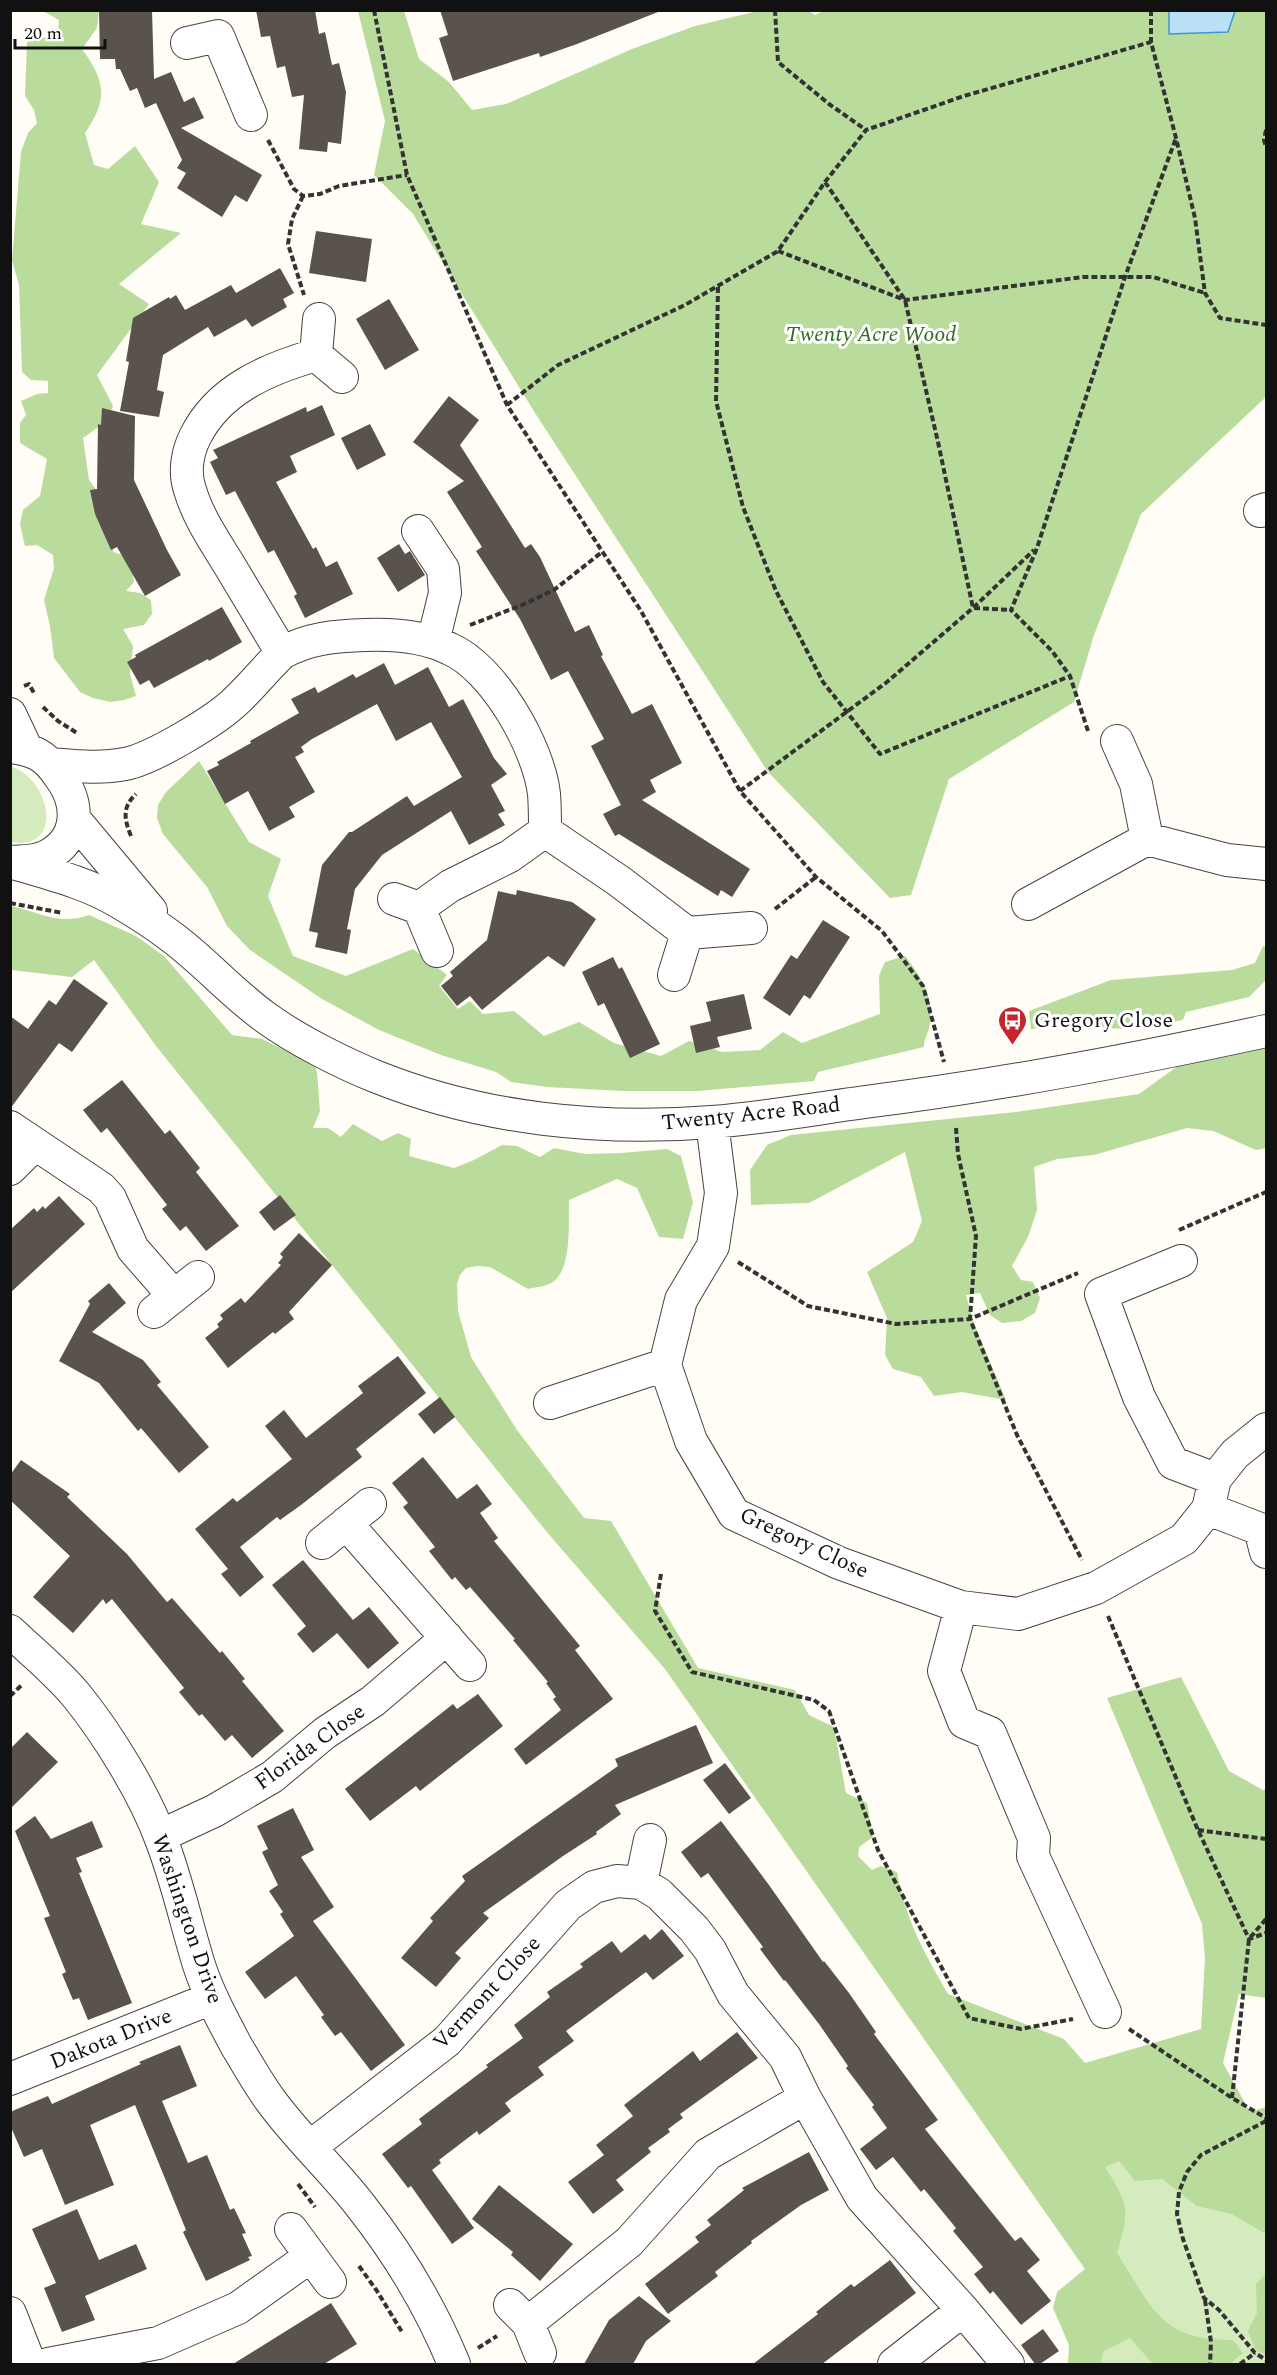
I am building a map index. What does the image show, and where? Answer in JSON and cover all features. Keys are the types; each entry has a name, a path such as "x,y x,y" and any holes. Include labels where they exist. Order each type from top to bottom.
{"street":[{"path":"187,44 215,23 251,115"},
{"path":"315,355 318,319"},
{"path":"315,355 342,377"},
{"path":"282,653 206,527 189,489 187,458 200,428 210,413 239,387 264,373 315,355"},
{"path":"418,531 443,568 445,593 442,645"},
{"path":"10,862 31,861 47,856 69,833 75,815 126,764 182,738 212,720 235,702 266,667 282,653 299,644 345,636 384,634 413,637 442,645 470,660 487,677 518,721 544,792 545,831"},
{"path":"14,701 29,753 82,767 126,764"},
{"path":"1117,741 1136,784 1147,839"},
{"name":"Twenty Acre Road","path":"29,753 64,782 71,796 75,815 172,937"},
{"path":"437,951 407,903 510,856 545,831"},
{"path":"545,831 619,881 687,933 751,928"},
{"path":"1028,904 1147,839 1227,860 1266,864"},
{"name":"Twenty Acre Road","path":"10,862 115,899 172,937 265,1017 318,1048 376,1077 444,1099 513,1115 605,1125 712,1122 921,1095 1020,1079 1128,1061 1266,1031"},
{"path":"674,975 687,933"},
{"path":"550,1403 665,1365 681,1300 712,1246 721,1193 712,1122"},
{"path":"10,1169 23,1135 105,1193 110,1198 133,1249 164,1304 198,1277"},
{"path":"1178,1246 1101,1294 1139,1397 1173,1463 1215,1479"},
{"name":"Gregory Close","path":"665,1365 690,1441 734,1514 838,1563 961,1607 1018,1614 1096,1588 1184,1539 1208,1509 1215,1479 1235,1454 1266,1429"},
{"path":"1208,1509 1260,1529 1266,1552"},
{"path":"322,1543 358,1513 447,1638 470,1665"},
{"path":"961,1607 944,1671 964,1722 990,1733 1034,1838 1033,1856 1105,2012"},
{"name":"Washington Drive","path":"10,1631 75,1693 134,1785 160,1836 177,1883 200,1967 212,1998 237,2048 271,2101 360,2205 418,2291 454,2364"},
{"name":"Florida Close","path":"160,1836 214,1811 272,1777 325,1733 373,1701 447,1638"},
{"path":"650,1840 641,1882 659,1894 694,1929 710,1950 733,1994 785,2056 805,2098 862,2198 963,2310 1008,2364"},
{"name":"Vermont Close","path":"310,2147 447,2041 567,1905 594,1887 617,1881 641,1882"},
{"name":"Dakota Drive","path":"10,2079 212,1998"},
{"path":"540,2353 519,2314 629,2242 708,2154 805,2098"},
{"path":"291,2229 330,2283"},
{"path":"48,2364 158,2343 238,2308 311,2256"},
{"path":"894,2364 963,2310"},
{"path":"10,2313 30,2364"}],"path":[{"path":"374,10 407,175 507,405 641,611 740,791 816,877 882,931 923,986 946,1067"},
{"path":"775,10 778,62 829,104 866,130"},
{"path":"1150,10 1150,42 1195,218 1205,293 1220,318 1266,326"},
{"path":"507,405 558,365 685,305 778,251 825,182 866,130 964,96 1150,42"},
{"path":"251,115 274,148 294,189 303,196 320,194 339,186 407,175"},
{"path":"1266,130 1264,140 1266,147"},
{"path":"1011,610 1036,548 1125,277 1176,138"},
{"path":"825,182 905,300 973,608"},
{"path":"303,196 292,219 288,244 305,299 318,319"},
{"path":"778,251 905,300 1083,277 1153,277 1205,293"},
{"path":"718,286 716,401 743,507 776,591 823,682 880,754 1070,676"},
{"path":"740,791 887,682 973,608 1036,548"},
{"path":"442,645 466,627 554,590 602,552"},
{"path":"973,608 1011,610 1052,651 1070,676 1090,739 1117,741"},
{"path":"14,701 29,684 35,694"},
{"path":"41,705 58,721 79,735"},
{"path":"123,844 132,837 125,821 129,801 143,789"},
{"path":"751,928 816,877"},
{"path":"10,903 68,914"},
{"path":"956,1128 958,1154 976,1236 970,1319 1017,1435 1096,1588 1198,1830 1249,1939 1232,2098"},
{"path":"1178,1246 1266,1192"},
{"path":"712,1246 808,1306 896,1324 970,1319 1083,1271"},
{"path":"661,1574 655,1611 692,1672 814,1700 829,1711 878,1850 969,2018 1021,2029 1105,2012 1266,2120 1201,2155 1187,2172 1179,2192 1177,2214 1183,2239 1204,2298 1211,2342 1210,2364"},
{"path":"17,1678 31,1692"},
{"path":"10,1696 24,1683"},
{"path":"1198,1830 1266,1839"},
{"path":"1249,1939 1266,1919"},
{"path":"1249,1939 1266,1933"},
{"path":"1204,2298 1219,2310 1254,2353 1266,2360"},
{"path":"1240,2364 1254,2353"}],"green space":[{"name":"Twenty Acre Wood","path":"825,10 1266,11 1266,397 1141,514 1094,635 1074,702 949,779 911,895 890,898 768,772 535,413 413,214 374,175 385,121 358,11 404,11 419,59 449,82 472,110 506,104 632,49 695,26 758,11 809,11 815,15"},
{"path":"43,11 99,11 97,28 82,49 100,81 98,110 85,133 94,165 108,169 135,146 159,182 141,224 181,233 119,284 149,304 97,375 113,406 108,420 83,438 89,480 116,517 113,552 130,557 134,582 126,591 140,593 151,600 152,614 144,625 123,629 133,646 130,674 136,696 110,702 80,692 54,658 44,600 54,568 53,555 37,545 25,546 20,524 23,510 40,496 47,459 20,443 20,423 26,415 21,401 37,394 48,393 48,381 31,380 22,372 19,285 12,260 21,152 28,133 37,123 34,110 25,96 27,42 58,34 59,20"},
{"path":"199,761 249,842 281,859 268,896 293,956 346,976 413,949 447,975 439,986 458,1009 470,1001 483,1014 514,1011 544,1036 579,1022 614,1043 661,1056 689,1041 722,1052 760,1050 783,1032 802,1043 880,1014 879,976 885,962 905,956 921,979 930,1004 930,1023 924,1047 818,1072 814,1081 698,1091 624,1091 547,1087 511,1082 496,1072 441,1055 379,1030 322,999 250,950 227,926 207,887 163,834 157,818 158,805 166,792"},
{"path":"10,766 24,773 35,784 43,798 46,812 45,826 39,836 28,842 11,842"},
{"path":"10,906 58,919 89,915 136,936 164,956 232,1035 262,1039 315,1065 320,1111 313,1128 328,1128 341,1137 353,1124 382,1141 398,1133 411,1139 409,1156 454,1168 502,1145 517,1146 540,1157 554,1148 585,1154 667,1149 681,1156 693,1202 683,1239 659,1237 637,1188 617,1179 569,1200 566,1257 558,1277 551,1283 528,1289 490,1267 466,1268 457,1284 458,1311 471,1357 517,1430 584,1518 611,1521 698,1668 795,1690 809,1715 834,1727 846,1793 867,1803 873,1837 859,1847 858,1856 872,1870 881,1866 897,1872 911,1921 948,1994 1064,2039 1085,2063 1201,2029 1205,1958 1202,1924 1107,1698 1181,1677 1229,1771 1263,1790 1266,1789 1266,1998 1239,1994 1223,2063 1250,2112 1266,2107 1266,2234 1232,2214 1197,2206 1162,2179 1135,2181 1119,2161 1105,2167 1119,2190 1125,2208 1124,2227 1117,2253 1140,2290 1150,2305 1173,2327 1208,2339 1233,2340 1243,2353 1230,2364 1153,2364 1130,2338 1104,2351 1100,2364 1068,2364 1069,2345 1053,2308 1057,2292 1085,2269 665,1669 546,1531 156,1046 94,960 72,977 11,970"},
{"path":"1263,946 1266,947 1266,980 1249,997 1186,1012 1183,1020 1134,1029 1060,1027 1031,1029 1029,1011 1111,980 1232,970 1255,963"},
{"path":"1266,1045 1266,1148 1256,1150 1213,1131 1187,1128 1094,1155 1057,1159 1034,1167 1037,1210 1028,1237 1012,1266 1021,1280 1033,1282 1040,1298 1035,1313 1021,1321 1002,1323 990,1315 980,1293 966,1295 974,1324 1006,1400 962,1392 934,1396 921,1377 893,1369 885,1355 887,1318 867,1272 913,1242 922,1221 905,1152 809,1203 751,1205 750,1170 767,1145 791,1135 1016,1112 1139,1094 1182,1063"},
{"path":"1126,2147 1266,2202 1266,2364 1068,2364 1101,2281 1091,2156"},
{"path":"1266,2273 1266,2355 1255,2349 1248,2331 1257,2313 1256,2284"}],"water":[{"path":"1169,10 1235,11 1228,32 1169,34"}],"building":[{"path":"99,10 152,10 154,79 171,72 184,102 194,97 204,118 181,128 262,175 247,202 235,195 222,217 177,188 186,173 177,168 182,160 156,103 145,108 137,88 130,91 120,69 116,69 115,59 100,59"},
{"path":"256,10 315,10 319,34 325,32 332,65 339,63 346,92 341,144 328,142 327,152 299,149 304,95 292,97 285,66 277,68 270,36 261,37"},
{"path":"440,10 658,10 658,12 540,57 539,53 453,81 439,38 448,35"},
{"path":"316,231 372,239 366,282 309,273"},
{"path":"280,268 294,293 283,299 287,307 252,327 246,319 214,337 208,327 163,355 157,390 164,392 159,417 120,411 129,362 126,361 133,318 176,295 185,310 231,285 236,293"},
{"path":"389,299 419,350 385,370 356,319"},
{"path":"449,396 479,420 460,445 525,548 531,544 540,557 575,632 589,625 603,655 601,656 632,714 652,704 682,763 650,780 656,792 642,800 750,869 732,897 721,890 718,896 619,834 615,836 603,814 621,805 591,746 604,739 568,671 551,680 520,619 476,551 482,547 447,492 464,481 413,442"},
{"path":"322,405 335,435 290,456 297,472 276,482 313,549 316,547 326,567 337,561 353,594 305,618 294,596 297,594 274,550 268,553 235,491 226,495 210,462 218,458 213,450 306,407 307,412"},
{"path":"102,408 135,416 134,480 181,575 145,596 117,547 111,550 95,514 90,490 97,489 98,424 101,425"},
{"path":"370,424 386,455 357,470 341,438"},
{"path":"399,544 405,554 410,551 425,575 398,592 377,558"},
{"path":"222,607 242,642 154,688 149,680 140,685 127,662 136,657 135,655"},
{"path":"384,663 395,685 428,667 449,707 463,699 494,758 507,774 491,785 505,811 498,814 505,825 469,845 451,811 382,855 355,889 347,929 351,930 347,954 315,947 318,933 309,931 322,865 349,832 407,796 414,806 462,777 431,722 396,741 377,704 312,739 301,747 304,752 295,757 315,792 289,807 295,817 269,831 248,791 225,804 207,771 219,765 217,762 251,743 250,741 299,713 291,699 315,687 318,693 353,674 356,678"},
{"path":"517,890 572,902 596,919 564,967 548,956 482,1010 470,996 457,1006 441,986 453,976 450,972 487,940 498,891 516,895"},
{"path":"823,920 850,937 810,999 804,995 790,1016 763,998 791,955 797,959"},
{"path":"613,957 619,969 622,967 660,1044 630,1058 604,1003 598,1006 582,972"},
{"path":"74,979 108,1003 72,1052 59,1043 10,1109 10,1016 28,1029 49,1000 56,1005"},
{"path":"744,994 752,1029 717,1037 720,1047 696,1053 690,1026 711,1021 706,1002"},
{"path":"122,1080 165,1134 170,1130 200,1168 196,1172 239,1226 206,1251 186,1226 180,1231 162,1209 167,1205 107,1128 101,1133 83,1110"},
{"path":"280,1195 296,1215 274,1231 259,1212"},
{"path":"59,1196 85,1224 10,1293 10,1230 34,1208 37,1212 43,1206 45,1209"},
{"path":"299,1233 332,1265 289,1312 294,1319 275,1334 273,1332 228,1368 205,1338 219,1327 217,1324 223,1319 220,1315 241,1298 245,1303 281,1265 278,1263 283,1257 280,1254"},
{"path":"109,1283 126,1303 92,1332 143,1360 161,1382 157,1385 209,1447 179,1473 141,1428 138,1431 99,1383 59,1361 90,1304 88,1301"},
{"path":"398,1356 426,1393 356,1449 362,1457 301,1505 280,1520 277,1517 240,1547 264,1577 240,1597 221,1574 228,1569 195,1529 233,1498 237,1502 292,1459 265,1426 284,1410 306,1438 363,1393 358,1386"},
{"path":"440,1397 455,1417 434,1434 418,1414"},
{"path":"423,1457 457,1499 477,1484 492,1504 480,1513 498,1538 494,1541 580,1646 575,1650 613,1699 526,1765 514,1749 561,1710 553,1699 556,1697 546,1683 548,1682 513,1640 515,1639 470,1587 466,1590 455,1577 452,1580 429,1551 435,1547 403,1507 408,1503 392,1483"},
{"path":"21,1460 70,1494 67,1497 127,1554 167,1602 172,1598 220,1653 222,1651 245,1679 242,1681 284,1731 252,1758 232,1735 225,1741 202,1714 199,1716 179,1692 184,1688 112,1599 106,1604 103,1599 73,1633 33,1597 70,1556 10,1500 10,1475"},
{"path":"303,1560 353,1620 313,1653 297,1634 306,1626 272,1585"},
{"path":"369,1607 399,1643 368,1669 337,1633"},
{"path":"478,1694 503,1726 420,1791 416,1786 370,1821 345,1789 453,1704 457,1709"},
{"path":"696,1725 713,1763 615,1805 621,1814 596,1832 597,1834 483,1913 489,1918 455,1953 461,1958 436,1987 401,1958 433,1921 430,1918 465,1881 462,1876 618,1766 615,1759"},
{"path":"27,1732 58,1762 10,1809 10,1749"},
{"path":"725,1763 751,1798 729,1814 703,1780"},
{"path":"293,1808 314,1850 301,1857 334,1907 313,1921 405,2045 371,2071 341,2032 335,2036 321,2017 324,2015 296,1976 265,1999 245,1972 294,1936 280,1914 283,1912 269,1891 278,1885 262,1852 268,1849 257,1826"},
{"path":"35,1816 51,1839 92,1821 103,1847 76,1858 82,1872 79,1873 132,2003 88,2020 79,1998 73,2000 62,1974 66,1972 44,1918 50,1916 15,1831"},
{"path":"721,1821 823,1962 849,1993 876,2032 874,2034 938,2120 925,2129 1015,2241 1021,2237 1040,2260 1027,2271 1051,2301 1021,2325 993,2291 990,2294 974,2274 983,2267 953,2231 956,2228 924,2189 921,2192 893,2157 876,2170 860,2149 887,2128 872,2107 874,2105 846,2068 848,2066 819,2024 760,1949 763,1947 708,1873 701,1878 681,1852"},
{"path":"662,1929 684,1956 653,1980 646,1972 566,2031 574,2041 538,2067 544,2075 505,2103 511,2111 479,2135 477,2131 439,2160 441,2163 432,2170 474,2228 452,2244 411,2186 408,2188 382,2154 422,2124 419,2119 523,2038 514,2025 550,1997 547,1992 583,1967 580,1964 612,1941 621,1953 645,1934 650,1940"},
{"path":"737,2032 758,2058 680,2114 683,2118 668,2129 670,2132 648,2148 651,2152 616,2180 624,2190 593,2214 568,2182 604,2155 596,2145 633,2116 624,2105 693,2051 700,2061"},
{"path":"180,2045 197,2086 162,2101 188,2163 207,2155 230,2210 234,2208 246,2233 242,2234 252,2256 248,2257 250,2260 206,2281 183,2232 186,2230 135,2105 90,2125 114,2185 65,2205 42,2149 24,2157 10,2125 10,2112 48,2096 52,2104"},
{"path":"809,2152 829,2190 801,2205 751,2241 752,2243 715,2272 718,2276 668,2314 645,2284 699,2242 695,2237 711,2225 707,2220 744,2190 742,2188"},
{"path":"499,2185 573,2244 540,2281 511,2255 513,2252 472,2219"},
{"path":"77,2209 99,2260 136,2244 147,2269 85,2296 95,2320 62,2332 44,2288 56,2283 32,2229"},
{"path":"890,2260 916,2293 822,2364 753,2364 818,2314 816,2312 851,2284 854,2287"},
{"path":"639,2296 671,2321 646,2341 633,2364 584,2364 609,2320"},
{"path":"331,2303 357,2344 324,2364 233,2364"},
{"path":"1043,2329 1059,2351 1040,2364 1035,2364 1021,2345"}],"place":[{"name":"Gregory Close","path":"1013,1046"}]}
